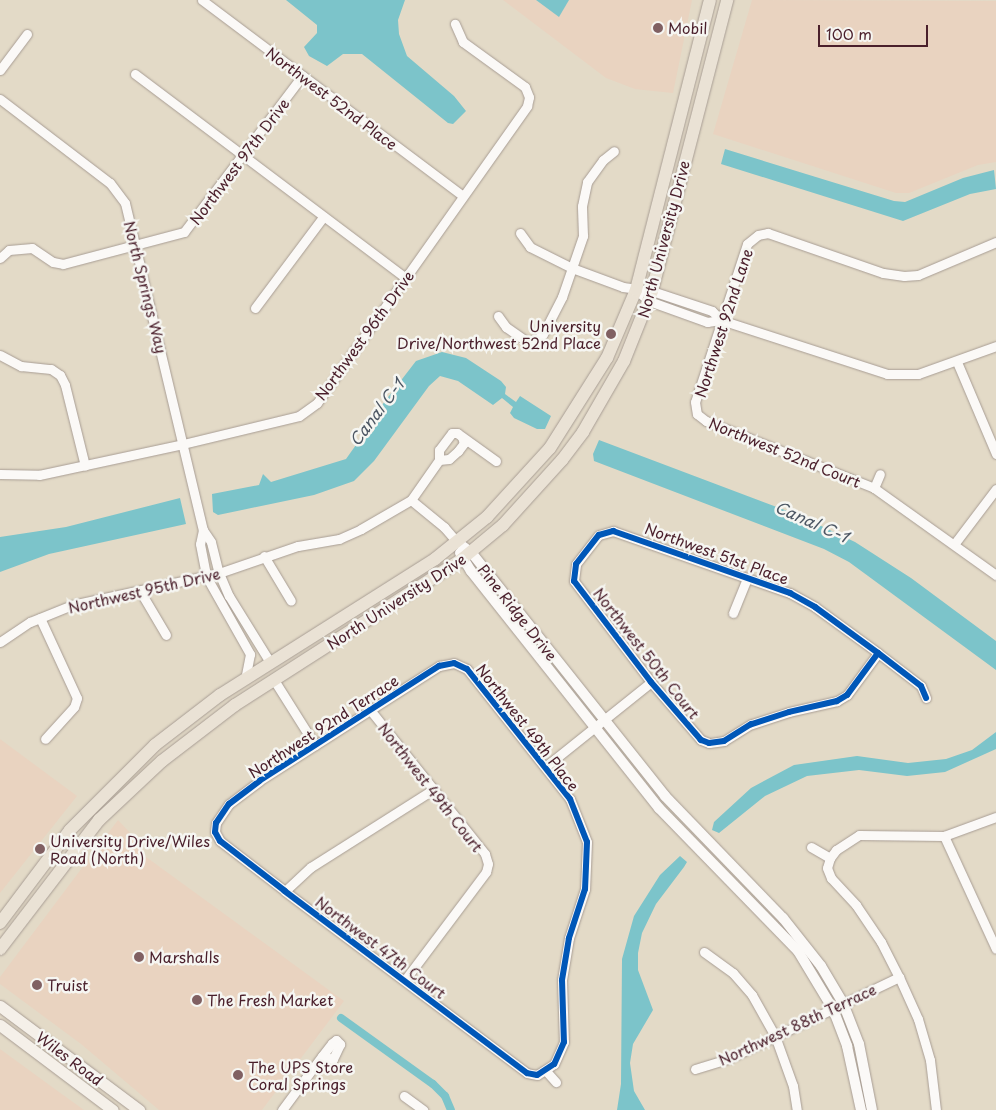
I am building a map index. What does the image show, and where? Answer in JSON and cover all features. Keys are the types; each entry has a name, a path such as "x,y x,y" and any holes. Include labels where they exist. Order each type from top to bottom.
{"main road":[{"name":"North University Drive","path":"0,923 53,850 97,800 155,745 270,662 457,542 525,479 569,422 607,358 636,290 710,0"},
{"name":"North University Drive","path":"0,949 74,850 110,808 162,761 246,698 467,556 541,486 583,432 624,361 650,296 698,103 727,0"},
{"path":"690,80 694,83 698,103"},
{"path":"274,680 280,664 302,649 306,640"},
{"path":"246,698 264,676 270,662"},
{"name":"Wiles Road","path":"0,1006 140,1110"},
{"name":"Wiles Road","path":"0,1025 113,1110"}],"street":[{"name":"Northwest 52nd Place","path":"202,0 463,196"},
{"name":"Northwest 96th Drive","path":"0,474 39,475 85,466 299,416 317,403 527,106 529,97 525,87 463,42 455,24"},
{"path":"0,70 27,34"},
{"path":"135,74 406,278"},
{"name":"Northwest 97th Drive","path":"0,258 9,250 32,248 53,262 63,264 184,232 302,76"},
{"name":"North Springs Way","path":"0,99 110,183 125,203 137,244 203,530 211,542 219,573 270,662"},
{"path":"498,316 506,327 526,341 536,340 551,320 583,236 582,206 587,182 603,160 614,151"},
{"path":"256,308 323,217"},
{"path":"520,233 530,246 572,268 636,290 688,315 707,322 721,320 887,374 918,374 958,362 996,346"},
{"name":"Northwest 92nd Lane","path":"697,414 695,402 721,320 748,244 758,235 768,233 883,273 904,276 918,275 996,242"},
{"path":"650,296 691,304 712,311 721,320"},
{"path":"688,315 691,304"},
{"path":"0,355 21,366 51,369 60,375 65,385 85,466"},
{"path":"958,362 996,454"},
{"name":"Northwest 52nd Court","path":"697,414 706,421 874,488 955,543 996,575"},
{"name":"Northwest 95th Drive","path":"0,642 40,618 72,605 219,573 264,556 298,546 339,539 411,500 439,460 439,450 452,434 462,437 464,443 458,452 448,459 439,460"},
{"path":"462,437 496,461"},
{"name":"Northwest 52nd Court","path":"874,488 880,474"},
{"path":"955,543 996,488"},
{"path":"411,500 444,526 457,542"},
{"name":"North Springs Way","path":"203,530 200,544 206,576 250,654 245,679"},
{"name":"Northwest 51st Place","path":"574,572 580,557 599,535 613,531 748,578 815,606 921,686 926,698"},
{"name":"Pine Ridge Drive","path":"457,542 594,728 681,833 793,945 833,1009 847,1046 861,1110"},
{"path":"264,556 291,602"},
{"name":"Pine Ridge Drive","path":"467,556 689,824 789,924 821,966 843,1004 859,1044 872,1110"},
{"name":"Northwest 50th Court","path":"574,572 574,581 651,682 701,740 708,743 724,742 751,724 788,712 838,701 846,695 878,653"},
{"path":"733,613 748,578"},
{"path":"140,591 166,634"},
{"path":"40,618 76,698 74,708 45,739"},
{"name":"Northwest 92nd Terrace","path":"216,823 229,804 315,745 439,666 454,663"},
{"name":"Northwest 49th Place","path":"454,663 467,669 570,799 587,842 585,889 569,938 562,980 564,1042 554,1064 546,1071"},
{"path":"274,680 315,745"},
{"path":"545,767 651,682"},
{"name":"Northwest 49th Court","path":"371,711 485,854 488,864 486,872 405,980"},
{"path":"285,891 311,867 434,789"},
{"path":"936,1110 930,1060 918,1020 899,977 861,912 832,878 827,868 830,858 836,850 859,835 944,836 996,817"},
{"name":"Northwest 47th Court","path":"216,823 215,832 220,841 527,1073 537,1075 546,1071"},
{"path":"944,836 992,931 996,949"},
{"path":"811,847 830,858"},
{"path":"704,952 733,973 752,995 775,1036 793,1086 797,1110"},
{"name":"Northwest 88th Terrace","path":"695,1069 728,1059 899,977"},
{"path":"282,1110 322,1056"},
{"path":"546,1071 556,1082"},
{"path":"404,1096 422,1110"}],"shaded area":[{"path":"503,0 692,0 673,93 635,89 606,78"},
{"path":"752,0 996,1 996,162 978,165 909,193 896,193 713,134"},
{"path":"0,739 77,796 0,893"},
{"path":"118,820 134,837 142,854 344,1001 262,1110 159,1110 81,1044 0,984 0,977"},
{"path":"0,1049 59,1092 84,1110 0,1110"}],"water":[{"path":"286,0 405,0 398,20 399,34 407,56 454,96 466,111 453,124 448,123 362,54 343,54 327,66 309,56 304,47 317,33 317,25"},
{"path":"536,0 569,0 559,17"},
{"path":"725,149 894,201 905,202 963,178 994,170 996,189 970,194 903,221 721,164"},
{"path":"442,352 466,358 501,381 506,387 505,394 516,402 520,396 551,416 545,429 537,429 514,418 510,413 513,407 502,398 493,405 458,381 440,376 429,386 374,461 354,481 314,495 218,515 213,512 212,494 259,485 263,474 271,482 346,459 363,435 373,432 377,424 372,418 416,361"},
{"path":"599,440 798,515 855,542 911,578 996,641 996,670 849,562 824,549 594,461 593,454"},
{"path":"180,498 186,524 49,554 0,572 0,537 66,527"},
{"path":"996,732 996,749 945,772 907,776 859,770 807,776 765,796 719,833 712,830 714,822 751,788 794,765 857,756 908,763 946,759 972,750"},
{"path":"680,856 687,862 656,904 642,933 638,953 638,970 653,1010 633,1044 630,1063 634,1091 645,1110 617,1110 621,1084 622,959 634,916 660,875"}],"waterway":[{"path":"341,1018 433,1084 445,1096 451,1110"}],"cycle path":[{"path":"878,653 847,695 837,701 789,712 751,724 724,741 709,743 701,740 651,682 574,581 576,564 599,535 613,531 790,593 815,607 878,653 921,686 926,698"},
{"path":"454,663 467,669 570,799 587,842 585,889 569,938 562,980 564,1042 554,1064 537,1075 527,1073 285,891 220,841 215,832 216,823 229,804 259,781 439,666 454,663"}],"place":[{"name":"Mobil","path":"658,28"},
{"name":"University Drive/Northwest 52nd Place","path":"611,334"},
{"name":"University Drive/Wiles Road (North)","path":"40,849"},
{"name":"Marshalls","path":"139,957"},
{"name":"Truist","path":"37,985"},
{"name":"The Fresh Market","path":"197,1000"},
{"name":"The UPS Store Coral Springs","path":"238,1075"}],"water label":[{"name":"Canal C-1","path":"376,412"},
{"name":"Canal C-1","path":"812,521"}]}
